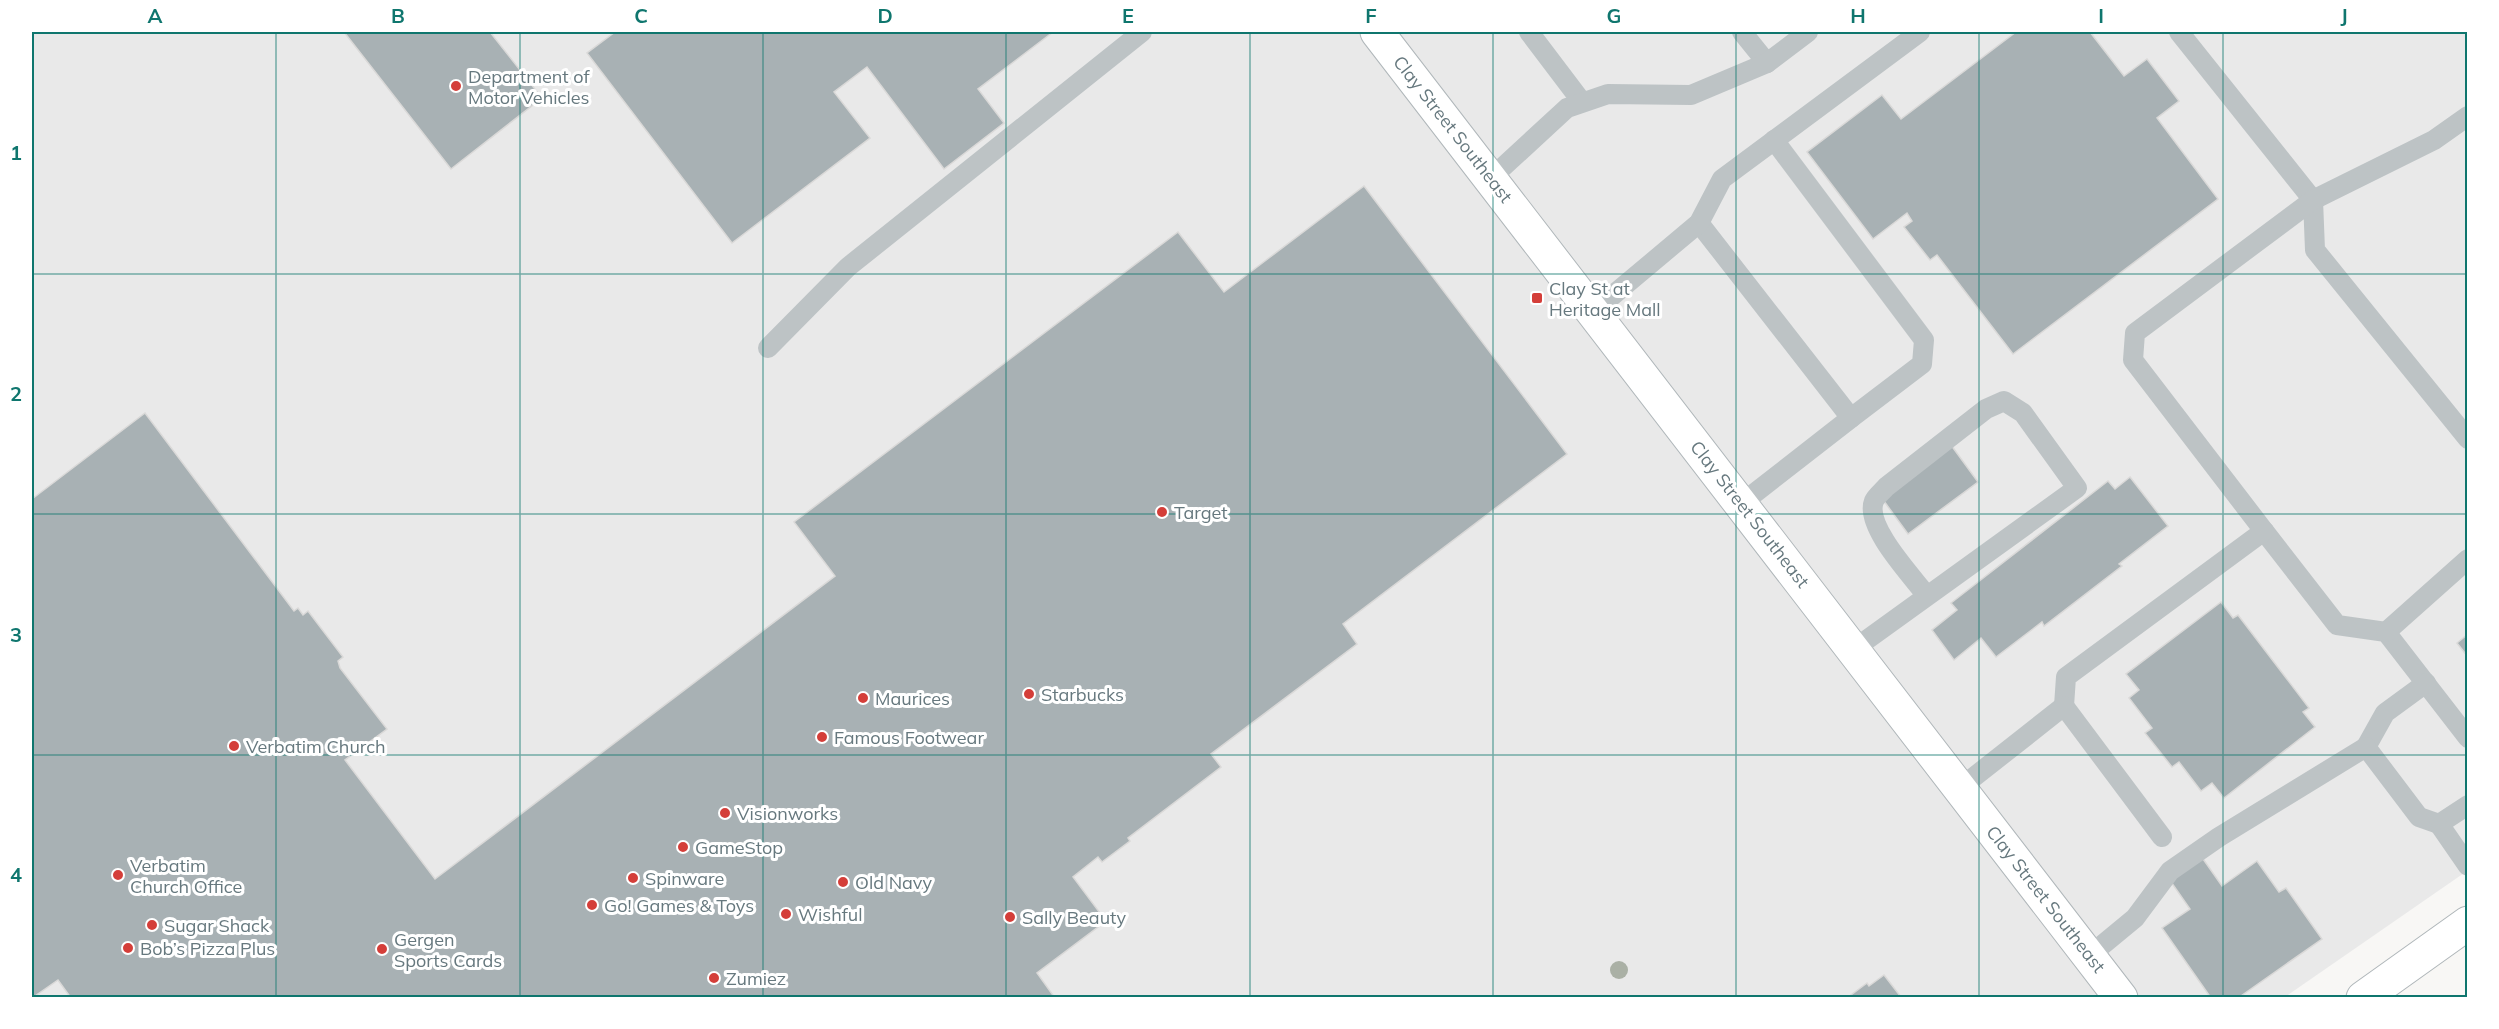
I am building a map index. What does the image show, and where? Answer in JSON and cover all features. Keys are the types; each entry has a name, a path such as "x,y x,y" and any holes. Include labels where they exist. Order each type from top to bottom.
{"street":[{"name":"Clay Street Southeast","path":"1377,32 2121,998"},
{"path":"2363,998 2468,923"}],"lane":[{"path":"768,348 848,267 1142,32"},
{"path":"1529,32 1582,102"},
{"path":"1742,32 1767,63"},
{"path":"1491,178 1567,108 1608,94 1691,95 1767,63 1808,32"},
{"path":"1594,311 1699,223 1722,179 1920,32"},
{"path":"2179,32 2313,200 2315,250 2468,439"},
{"path":"2468,116 2434,140 2313,200 2135,333 2133,360 2337,625 2386,632 2468,738"},
{"path":"1742,503 1922,364 1924,340 1774,140"},
{"path":"1699,223 1851,418"},
{"path":"1854,649 2078,488 2023,413 2004,401 1986,409 1886,487 1874,501 1873,518 1883,538 1927,596"},
{"path":"2162,837 2064,706 2066,677 2264,531"},
{"path":"2386,632 2468,559"},
{"path":"2089,956 2135,918 2170,871 2218,837 2366,747 2385,713 2426,683"},
{"path":"1960,788 2064,706"},
{"path":"2366,747 2419,817 2439,824 2468,866"},
{"path":"2439,824 2468,805"}],"shaded area":[{"path":"32,32 2467,32 2467,871 2285,997 32,997"}],"building":[{"path":"344,32 490,32 542,98 451,169"},
{"path":"615,32 1053,32 978,89 1004,123 944,169 867,67 834,92 870,138 732,243 587,53"},
{"path":"2016,32 2090,32 2124,76 2147,59 2179,101 2157,118 2218,199 2013,354 1937,255 1930,260 1904,227 1912,221 1907,213 1873,239 1807,152 1882,95 1901,119"},
{"path":"1364,186 1567,454 1343,624 1357,644 1211,754 1221,767 1128,838 1130,841 1102,862 1098,857 1073,877 1106,921 1037,973 1055,998 71,998 58,980 32,998 32,499 145,413 294,611 298,608 303,615 308,611 343,657 338,661 340,668 387,729 345,760 435,879 835,576 794,522 1178,232 1224,292"},
{"path":"1951,445 1978,482 1908,534 1881,497"},
{"path":"2130,477 2168,526 2119,564 2122,566 2044,626 2042,622 1996,657 1981,638 1954,660 1932,630 1957,610 1951,603 2108,481 2115,489"},
{"path":"2221,602 2233,618 2238,615 2309,708 2303,712 2315,727 2224,798 2212,783 2201,791 2179,762 2172,767 2145,733 2152,728 2129,698 2139,690 2126,674"},
{"path":"2468,634 2468,657 2457,643"},
{"path":"2201,856 2222,886 2257,861 2279,892 2286,888 2322,939 2238,998 2211,998 2162,928 2190,909 2169,879"},
{"path":"1884,975 1901,997 1847,998 1867,983 1869,986"}],"place":[{"name":"Department of Motor Vehicles","path":"456,86"},
{"name":"Clay St at Heritage Mall","path":"1537,298"},
{"name":"Target","path":"1162,512"},
{"name":"Starbucks","path":"1029,694"},
{"name":"Maurices","path":"863,698"},
{"name":"Famous Footwear","path":"822,737"},
{"name":"Verbatim Church","path":"234,746"},
{"name":"Visionworks","path":"725,813"},
{"name":"GameStop","path":"683,847"},
{"name":"Verbatim Church Office","path":"118,875"},
{"name":"Spinware","path":"633,878"},
{"name":"Old Navy","path":"843,882"},
{"name":"Go! Games & Toys","path":"592,905"},
{"name":"Wishful","path":"786,914"},
{"name":"Sally Beauty","path":"1010,917"},
{"name":"Sugar Shack","path":"152,925"},
{"name":"Bob’s Pizza Plus","path":"128,948"},
{"name":"Gergen Sports Cards","path":"382,949"},
{"name":"Zumiez","path":"714,978"}]}
